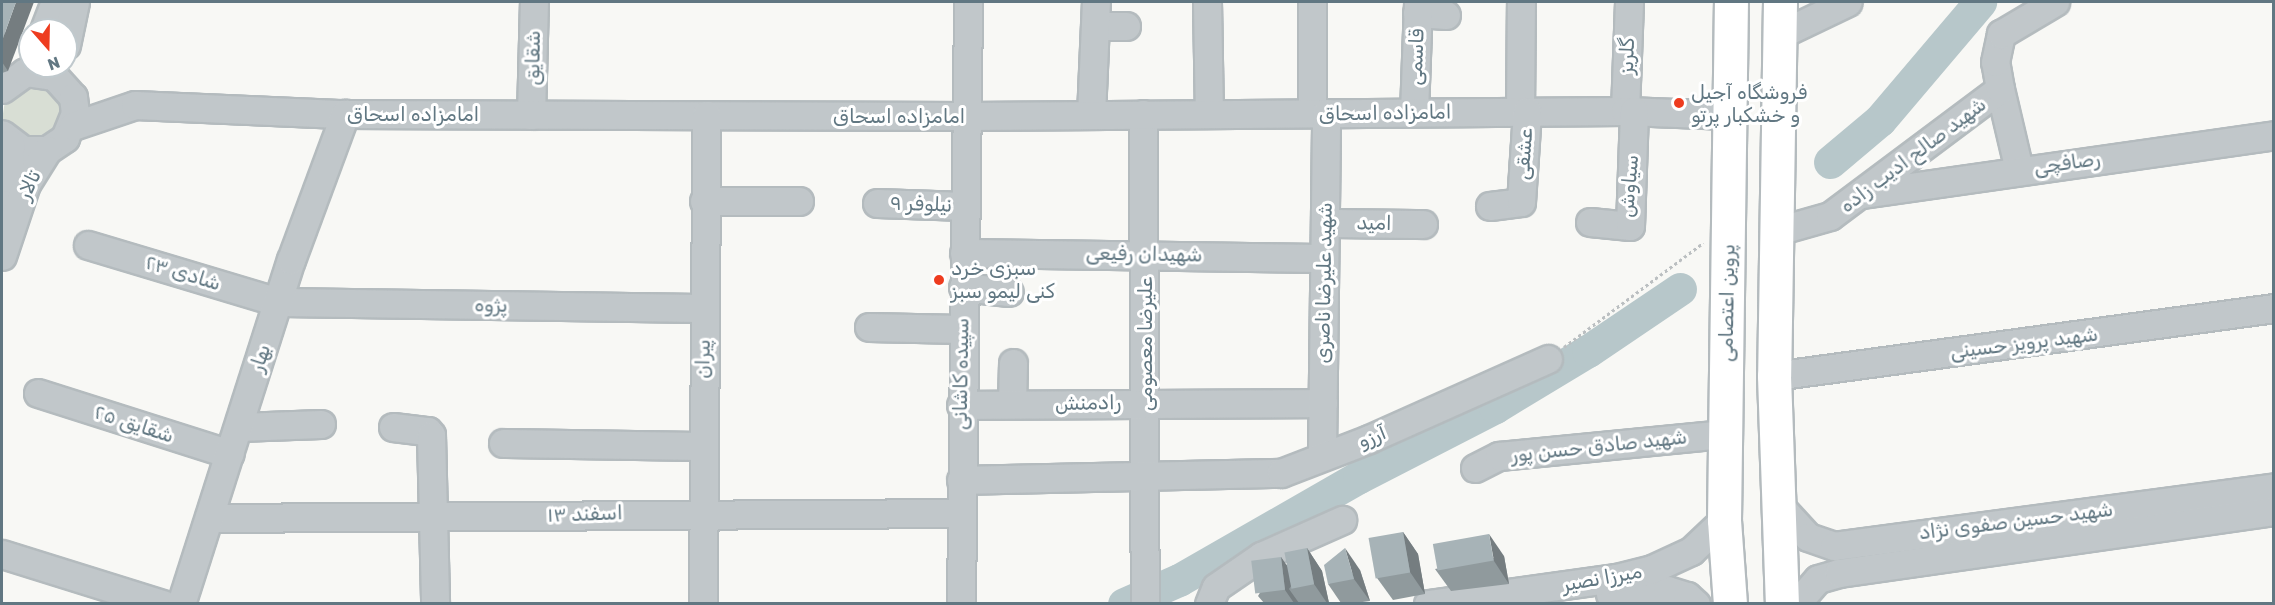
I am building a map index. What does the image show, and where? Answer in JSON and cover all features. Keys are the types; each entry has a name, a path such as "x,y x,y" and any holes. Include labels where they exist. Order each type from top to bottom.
{"main road":[{"name":"پروین اعتصامی","path":"1730,603 1724,519 1731,2"},
{"path":"1780,2 1774,376 1776,502 1782,603"}],"street":[{"path":"49,18 55,2"},
{"path":"72,18 75,2"},
{"name":"شقایق","path":"531,115 534,2"},
{"name":"سپیده کاشانی","path":"961,603 961,405 968,2"},
{"path":"1207,2 1209,114"},
{"name":"شهید علیرضا ناصری","path":"1312,2 1325,223 1322,454"},
{"path":"1521,2 1524,111"},
{"name":"گلریز","path":"1629,2 1630,111"},
{"path":"1779,35 1848,2"},
{"name":"شهید صالح ادیب زاده","path":"1778,231 1830,216 2000,89 1995,62 2001,34 2055,2"},
{"path":"1418,7 1446,15"},
{"name":"قاسمی","path":"1414,112 1418,7"},
{"path":"1090,115 1095,14 1126,26"},
{"path":"14,77 41,71 135,105"},
{"path":"67,82 73,126"},
{"path":"2000,89 2019,170"},
{"name":"امامزاده اسحاق","path":"73,126 135,105 345,114 967,116 1630,111 1729,115"},
{"name":"عشقی","path":"1490,206 1521,202 1524,111"},
{"name":"سیاوش","path":"1590,222 1630,226 1630,111"},
{"name":"بهار","path":"181,603 328,152 345,114"},
{"name":"علیرضا معصومی","path":"1143,114 1145,603"},
{"name":"پیران","path":"703,603 701,513 706,115"},
{"name":"تالار","path":"2,256 26,184 47,150 65,138 73,126"},
{"name":"رصافچی","path":"1862,194 2274,135"},
{"path":"6,139 22,150 47,150"},
{"name":"تالار","path":"2,201 9,178 6,139"},
{"path":"704,201 799,201"},
{"name":"نیلوفر ۹","path":"877,202 965,206"},
{"name":"امید","path":"1325,223 1423,224"},
{"name":"شادی ۲۳","path":"88,244 278,302"},
{"name":"شهیدان رفیعی","path":"964,253 1145,253 1324,258"},
{"path":"963,287 1009,292"},
{"name":"پژوه","path":"278,302 704,308"},
{"name":"شهید پرویز حسینی","path":"1774,376 2274,308"},
{"path":"869,327 962,329"},
{"name":"آرزو","path":"961,480 1281,472 1322,454 1369,439 1548,359"},
{"path":"1012,404 1013,363"},
{"name":"شقایق ۲۵","path":"38,393 230,454"},
{"name":"رادمنش","path":"961,405 1145,402 1323,403"},
{"path":"238,427 321,423"},
{"path":"393,427 428,431 431,435 435,603"},
{"name":"شهید صادق حسن پور","path":"1475,468 1499,456 1725,434"},
{"path":"503,443 702,446"},
{"name":"شهید حسین صفوی نژاد","path":"1776,502 1808,537 1834,546 2274,487"},
{"name":"شهید حسین صفوی نژاد","path":"1796,603 1818,579 1833,574 1897,562 2274,511"},
{"name":"اسفند ۱۳","path":"209,518 961,513"},
{"name":"میرزا نصیر","path":"1544,603 1635,582 1691,551 1724,519"},
{"path":"1209,603 1216,588 1261,556 1342,520"},
{"path":"1833,574 1823,571 1817,557 1823,548 1834,546"},
{"path":"2,554 163,603"},
{"name":"میرزا نصیر","path":"1428,603 1635,582 1687,596 1696,603"}],"path":[{"path":"1548,359 1728,223"}],"shaded area":[{"path":"43,80 68,111 43,145 4,127 2,120 6,94"}],"building":[{"path":"2,2 16,2 2,41"},
{"path":"1403,532 1410,572 1376,578 1369,538"},
{"path":"1489,534 1494,561 1438,570 1433,544"},
{"path":"1307,548 1314,584 1291,589 1284,552"},
{"path":"1345,548 1354,579 1328,584 1324,565"},
{"path":"1281,557 1285,590 1255,593 1251,561"}],"waterway":[{"path":"1830,162 1880,120 1980,2"},
{"path":"1124,604 1179,580 1359,477 1495,407 1588,351 1680,289"}],"place":[{"name":"فروشگاه آجیل و خشکبار پرتو","path":"1679,103"},
{"name":"سبزی خرد کنی لیمو سبز","path":"939,280"}]}
